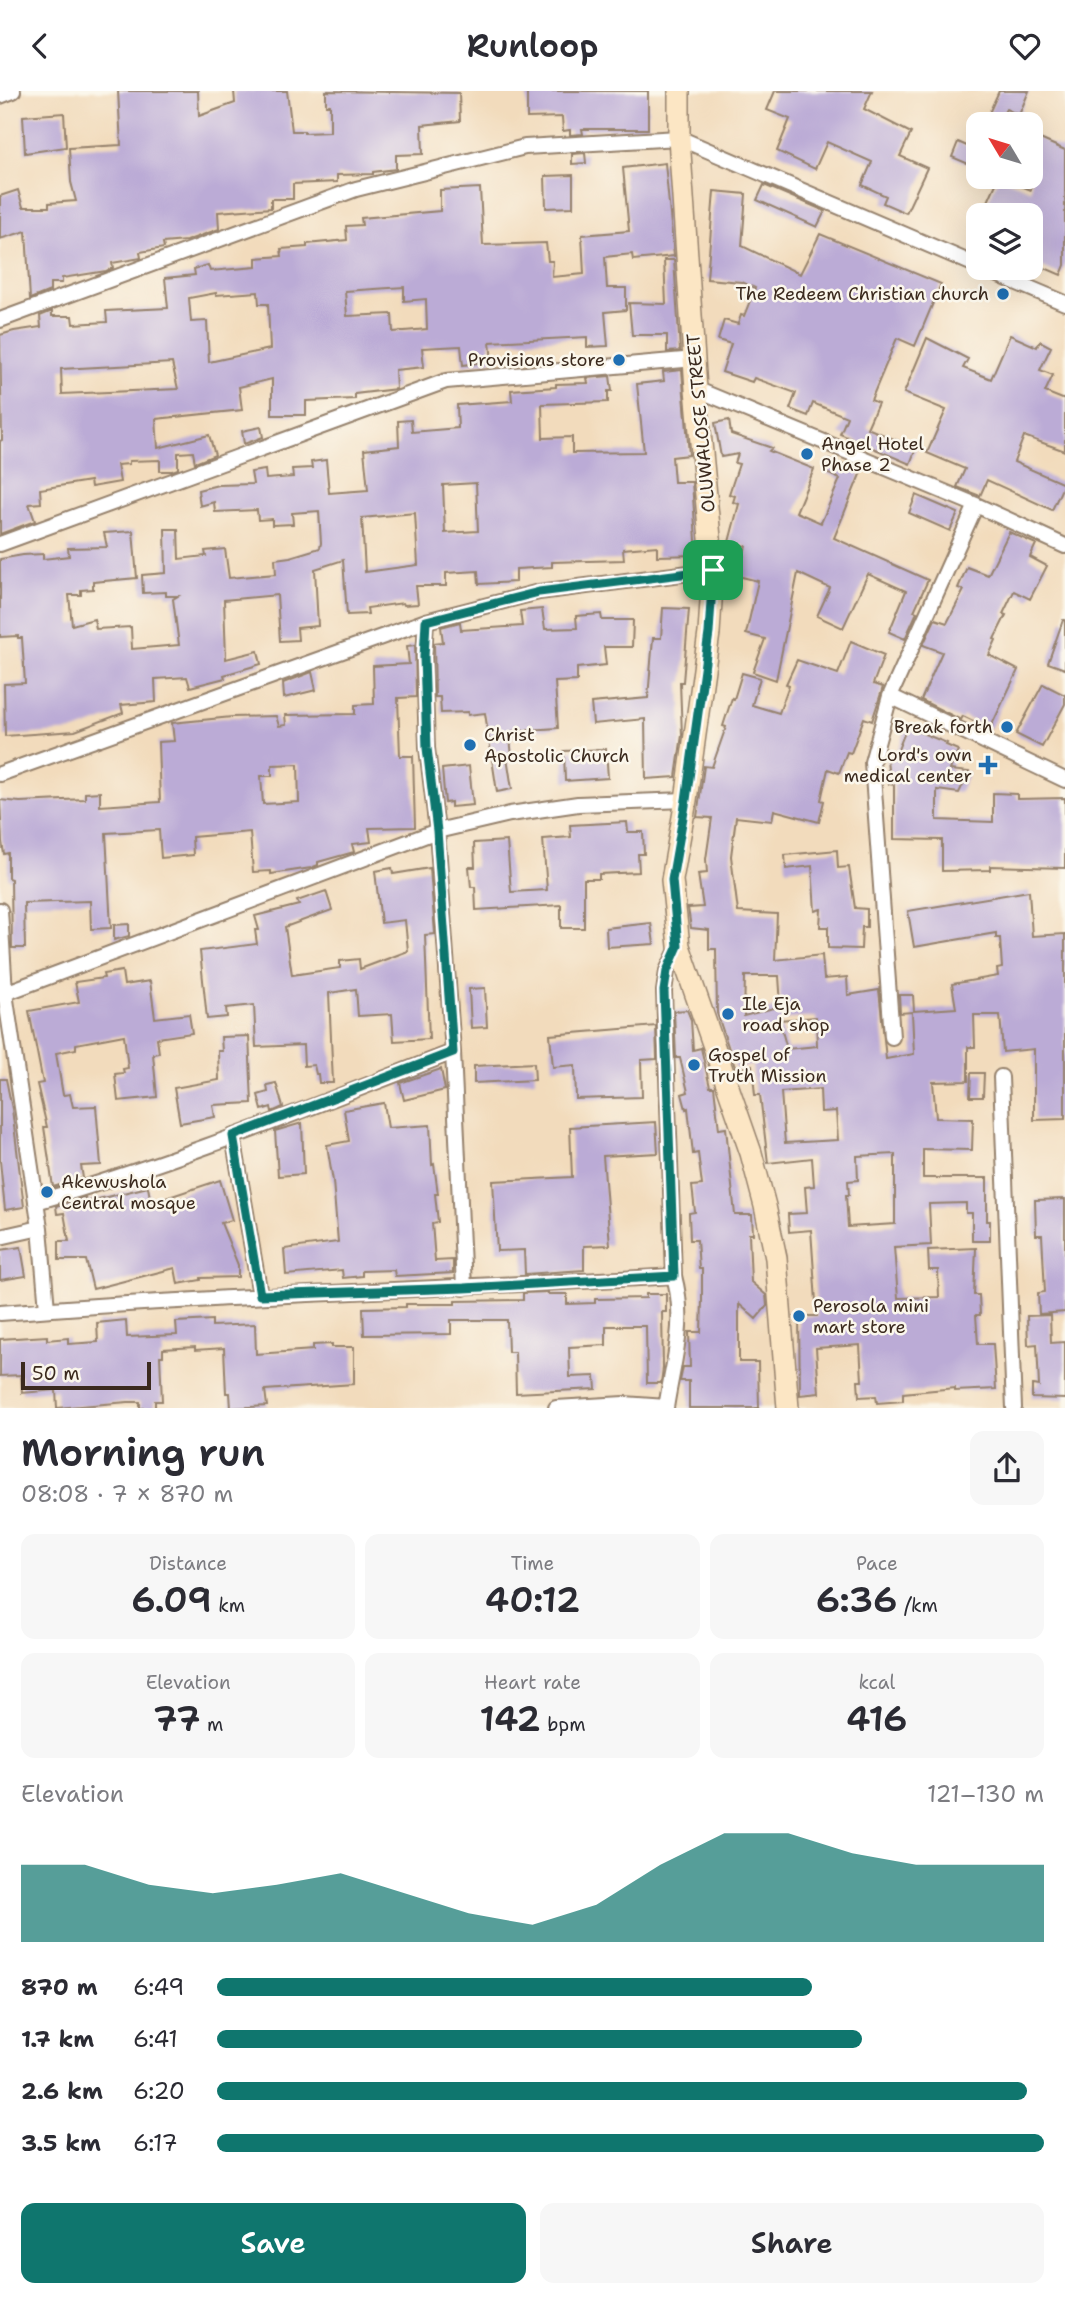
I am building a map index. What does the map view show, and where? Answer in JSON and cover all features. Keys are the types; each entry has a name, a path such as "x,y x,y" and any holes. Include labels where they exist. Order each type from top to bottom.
{"street":[{"path":"0,96 13,91"},
{"name":"OLUWALOSE STREET","path":"679,91 678,138 696,390 713,570 709,633 672,880 678,946 751,1153 765,1206 776,1258 788,1408"},
{"path":"0,320 356,189 525,147 678,138 966,261"},
{"path":"1011,280 1065,303"},
{"path":"0,544 446,381 695,359"},
{"path":"696,390 975,505 1065,546"},
{"path":"892,1037 872,762 890,696 975,505"},
{"path":"0,774 426,621 539,592 713,570"},
{"path":"426,621 424,657 427,748 437,831 453,1052 464,1288"},
{"path":"890,696 1065,780"},
{"path":"2,994 437,831 510,814 578,804 686,800"},
{"path":"0,910 2,994 40,1228 47,1309"},
{"path":"556,1408 624,1404 666,1408 680,1327 680,1298 674,1276 664,991 667,971 678,946"},
{"path":"36,1202 88,1187 233,1136 453,1052"},
{"path":"1001,1077 1014,1408"},
{"path":"233,1136 260,1295"},
{"path":"0,1237 40,1228"},
{"path":"0,1313 260,1295 464,1288 674,1276"}],"building":[{"path":"118,91 198,91 199,116 235,103 234,91 287,91 292,131 304,133 330,132 330,105 326,105 326,91 459,93 460,121 422,125 423,154 396,155 396,169 373,174 337,175 337,182 293,184 293,199 271,199 271,208 218,212 219,229 186,241 163,243 164,248 140,252 141,258 112,263 113,268 106,271 62,278 62,283 50,283 50,291 30,299 26,231 0,239 0,196 18,190 23,207 49,207 49,203 76,201 71,182 69,148 121,145"},
{"path":"527,91 648,91 648,129 582,129 583,134 570,135 570,130 563,131 562,117 527,118"},
{"path":"775,91 872,91 864,109 911,133 900,156 927,168 906,213 883,203 886,196 862,185 872,162 827,142 815,169 777,151 790,119 767,110"},
{"path":"999,91 1029,91 1020,112 1006,109 1004,112 989,112"},
{"path":"64,113 66,147 25,153 23,116"},
{"path":"1043,140 1065,150 1065,265 1061,275 1043,267 1043,203 987,203 994,189 1043,189"},
{"path":"958,142 966,146 966,163 952,157"},
{"path":"585,153 586,163 572,164 572,154"},
{"path":"665,163 674,256 633,260 632,254 605,257 607,288 626,288 626,310 605,312 608,346 587,347 587,337 490,342 492,361 463,365 461,346 422,348 424,367 395,370 396,389 355,394 355,399 306,401 306,415 272,415 272,379 239,387 242,410 156,419 158,448 209,435 215,455 195,463 193,452 178,453 178,469 172,471 160,471 160,460 129,461 129,464 117,465 120,482 91,487 90,481 40,489 41,503 29,504 35,521 0,534 0,335 41,327 40,316 52,311 52,316 72,316 73,324 107,322 106,311 168,308 165,278 195,275 194,269 208,265 210,271 256,267 256,258 282,256 281,249 347,240 346,226 362,225 361,218 440,211 440,190 480,188 483,245 546,243 548,261 553,261 552,277 584,274 582,235 629,231 623,168","holes":["404,287 404,301 426,299 427,329 393,332 392,314 347,316 345,291","258,292 259,304 268,304 270,349 209,362 207,321 191,322 189,298","172,363 178,389 62,394 61,369"]},
{"path":"573,175 573,207 546,208 545,176"},
{"path":"764,185 825,211 817,227 757,200"},
{"path":"714,191 746,194 742,246 800,274 820,234 941,284 915,346 897,338 871,400 878,403 867,428 916,448 910,464 840,434 847,417 813,403 808,416 790,409 796,393 754,378 752,382 722,372 731,344 718,340 724,320 738,324 755,288 742,282 707,279"},
{"path":"664,260 674,260 680,351 667,352 667,335 632,335 629,303 666,304"},
{"path":"1010,335 1037,347 1040,341 1051,347 1040,370 1053,375 1045,392 1065,400 1065,451 1024,436 1014,462 1064,484 1052,510 987,480 980,496 957,487 965,469 927,453 946,410 904,393 927,338 968,359 963,368 991,379"},
{"path":"682,370 689,455 672,457 674,482 692,482 697,555 657,556 657,546 623,549 624,560 552,562 552,567 516,569 516,582 479,584 478,571 446,573 446,586 416,586 418,604 403,603 367,608 368,614 347,615 343,560 315,569 318,626 297,628 298,640 280,641 277,595 224,600 226,659 258,651 261,664 224,675 225,678 190,687 187,677 155,679 156,702 121,705 123,713 75,731 5,736 4,684 25,683 22,638 0,637 0,559 43,554 43,559 69,556 68,548 107,547 104,533 133,531 137,578 93,582 93,589 81,590 81,595 69,595 72,625 94,619 96,629 131,627 132,649 179,645 173,599 178,596 166,596 166,592 143,593 142,575 166,573 165,529 178,529 179,559 206,556 205,551 225,549 229,578 276,574 275,559 320,548 321,543 319,511 292,513 293,524 272,525 272,519 258,520 257,510 215,512 214,502 200,506 198,490 218,485 253,484 251,472 265,470 266,479 293,477 292,469 312,468 311,462 326,460 329,493 368,490 364,450 399,446 398,421 411,420 412,432 458,428 457,405 512,401 511,390 588,383 587,378 610,376 612,391 608,391 608,402 542,404 543,438 572,437 572,453 644,452 637,384 664,381 663,372","holes":["476,483 478,531 445,533 443,485","415,513 418,565 365,572 362,518"]},
{"path":"729,420 731,434 772,448 769,451 814,469 796,512 821,523 840,479 824,472 829,459 861,472 834,538 928,580 905,639 889,632 906,591 868,574 843,628 817,616 830,588 798,573 776,680 753,672 765,639 746,634 758,581 738,576 746,546 729,542 739,504 733,502 735,496 729,494 739,464 735,463 738,454 721,457 715,423"},
{"path":"261,427 263,437 244,444 242,431"},
{"path":"916,495 958,513 950,531 909,513"},
{"path":"1009,532 1036,544 1030,557 1047,566 1030,599 1014,591 994,639 996,640 989,655 1018,670 990,729 963,716 961,720 921,700 942,652 923,645 935,619 947,623 964,590 958,588 967,567 988,575"},
{"path":"663,608 689,609 683,682 680,682 682,735 676,777 646,779 645,719 593,724 591,703 648,698 653,638 661,638"},
{"path":"542,609 545,629 577,628 576,616 601,614 602,620 633,620 632,647 604,647 606,665 577,668 577,681 555,682 558,728 513,731 514,737 510,737 512,757 507,757 512,789 497,792 485,713 441,713 440,697 435,697 434,643 443,642 441,627 460,622 461,630 522,626 520,611"},
{"path":"1065,620 1065,669 1048,663"},
{"path":"851,641 884,655 873,684 883,687 872,721 864,718 851,753 847,752 839,773 828,769 819,822 774,810 772,821 736,817 731,856 738,912 777,914 775,960 822,955 824,979 847,977 848,995 879,990 886,1059 914,1054 912,1012 900,1013 899,995 913,995 914,1011 956,1008 952,984 998,976 997,969 1002,968 1000,938 996,938 996,933 914,947 908,911 1029,891 1032,936 1065,934 1065,1119 1034,1120 1034,1049 1003,1052 1000,1015 974,1015 975,1047 968,1047 968,1081 933,1082 936,1118 973,1119 972,1150 923,1149 923,1178 987,1178 990,1241 972,1241 972,1213 966,1213 966,1203 929,1204 931,1245 894,1247 898,1298 939,1297 938,1270 929,1270 928,1250 976,1248 974,1295 979,1295 980,1315 976,1315 978,1344 993,1344 996,1389 955,1391 955,1388 903,1393 903,1401 877,1403 876,1396 859,1397 858,1381 862,1381 860,1345 816,1348 819,1393 800,1395 799,1316 817,1316 811,1230 789,1232 788,1214 807,1213 805,1187 814,1186 812,1158 768,1163 760,1095 755,1095 752,1065 736,1070 717,1013 716,949 709,949 709,930 691,928 688,908 703,907 698,874 707,873 706,859 712,818 697,817 704,766 712,767 742,673 760,678 752,705 779,713 789,685 786,684 797,660 838,674","holes":["745,976 779,976 781,1006 744,1016","816,1017 817,1046 787,1049 779,1020","820,1089 821,1112 836,1111 838,1140 785,1143 781,1092","895,1154 895,1224 848,1227 846,1195 849,1195 848,1181 858,1180 857,1156"]},
{"path":"415,645 416,697 398,698 400,756 413,756 415,827 369,828 371,842 352,844 354,852 318,862 318,865 311,868 271,874 271,871 253,872 250,832 192,837 193,855 161,858 159,830 106,833 111,928 91,929 90,901 24,903 25,948 12,948 11,879 8,878 8,853 4,854 2,842 0,800 20,802 85,799 85,793 100,792 100,806 160,802 158,742 174,741 172,723 276,716 279,726 286,725 285,715 355,714 355,705 374,704 373,666 409,664 407,646","holes":["298,764 299,802 263,804 261,776 272,776 272,765"]},
{"path":"312,672 316,690 284,698 283,683"},
{"path":"1043,684 1065,695 1065,704 1042,747 1016,734"},
{"path":"907,727 958,750 950,770 969,772 959,793 937,790 937,820 993,822 993,793 1017,794 1017,799 1065,798 1065,868 990,866 990,870 942,871 942,840 894,839 894,785 889,784 887,757 895,757"},
{"path":"606,749 608,778 565,781 564,751"},
{"path":"469,766 473,805 451,807 451,802 445,803 442,769"},
{"path":"627,822 628,832 643,832 644,854 638,854 639,872 599,874 599,879 584,879 584,928 561,928 561,905 476,910 475,887 471,887 469,867 475,867 474,843 507,841 511,892 547,890 543,839 571,837 570,825"},
{"path":"837,850 838,868 849,867 855,908 867,909 867,927 862,927 861,949 828,948 828,927 820,927 821,909 815,911 812,866 786,869 785,855"},
{"path":"392,868 393,874 430,868 435,934 425,935 429,1039 394,1041 392,1014 358,1016 356,989 329,993 333,1083 319,1083 314,1065 304,1066 303,1045 256,1047 254,1005 226,1008 227,1017 207,1019 200,951 257,944 255,930 259,930 255,916 299,905 297,901 326,891 332,910 285,927 292,975 340,968 340,961 359,959 360,969 408,951 405,920 381,923 375,871"},
{"path":"651,923 654,944 607,947 606,928"},
{"path":"129,924 129,936 114,940 114,925"},
{"path":"122,971 124,985 150,981 155,1018 189,1014 192,1033 157,1038 159,1053 153,1054 157,1097 118,1101 115,1074 124,1073 123,1069 128,1068 124,1035 76,1044 76,1049 56,1053 63,1095 70,1094 73,1107 96,1106 101,1165 81,1166 83,1178 53,1187 44,1127 47,1127 37,1084 43,1083 29,1011 79,1002 75,982 104,978 103,974"},
{"path":"485,988 487,1027 471,1028 469,989"},
{"path":"687,1010 691,1020 693,1050 701,1048 710,1087 714,1087 719,1129 726,1128 735,1215 752,1215 753,1234 749,1234 751,1282 766,1295 767,1306 756,1319 739,1304 739,1362 758,1362 759,1408 689,1408 689,1381 680,1381 683,1367 690,1367 689,1332 701,1332 702,1300 702,1269 699,1269 697,1240 690,1240 689,1213 695,1212 692,1186 702,1185 698,1153 693,1154 688,1108 686,1109 682,1094 688,1092 680,1058 676,1058 674,1011"},
{"path":"656,1026 657,1059 641,1060 642,1097 576,1099 575,1065 553,1067 550,1035"},
{"path":"249,1036 252,1103 213,1105 215,1117 180,1123 174,1088 219,1080 218,1051 222,1051 221,1037"},
{"path":"534,1063 535,1080 474,1083 474,1066"},
{"path":"441,1069 445,1090 404,1100 400,1083"},
{"path":"971,1073 984,1073 983,1097 970,1097"},
{"path":"0,1079 6,1079 12,1109 24,1207 5,1210 0,1161"},
{"path":"276,1083 283,1107 272,1112 271,1107 262,1110 258,1095 268,1092 267,1085"},
{"path":"384,1103 388,1128 430,1125 432,1165 434,1164 438,1194 435,1194 438,1222 432,1223 435,1261 453,1260 453,1273 395,1276 394,1270 362,1271 362,1276 343,1278 342,1270 286,1275 284,1249 338,1242 327,1145 349,1141 344,1110"},
{"path":"656,1122 658,1153 603,1156 610,1245 584,1246 584,1270 525,1274 524,1250 497,1251 493,1181 572,1177 570,1127"},
{"path":"302,1123 304,1174 278,1176 275,1131"},
{"path":"220,1180 232,1220 221,1223 238,1265 238,1277 201,1278 178,1284 175,1268 93,1289 86,1260 59,1260 59,1241 69,1241 64,1213 57,1214 56,1206 85,1197 86,1202 148,1187 151,1203"},
{"path":"1065,1199 1065,1312 1039,1314 1038,1293 1045,1292 1042,1235 1036,1235 1035,1200"},
{"path":"21,1247 26,1276 0,1280 0,1250"},
{"path":"523,1293 567,1294 567,1304 595,1303 595,1299 646,1298 646,1294 666,1294 666,1312 662,1312 661,1383 647,1383 646,1326 606,1326 606,1345 569,1347 570,1377 595,1376 596,1389 516,1393 515,1352 508,1352 507,1320 451,1320 451,1334 364,1335 363,1308 406,1307 406,1304 455,1304 455,1301 523,1300"},
{"path":"1050,1315 1051,1343 1065,1342 1065,1399 1032,1398 1032,1385 1039,1386 1037,1344 1028,1345 1027,1316"},
{"path":"126,1320 127,1337 177,1335 176,1322 212,1320 212,1326 255,1324 256,1354 313,1350 313,1345 354,1347 354,1384 265,1390 267,1406 231,1408 230,1393 226,1393 224,1348 195,1350 195,1347 163,1349 163,1356 160,1356 162,1401 155,1401 155,1408 140,1408 140,1402 128,1402 57,1408 56,1390 22,1393 21,1375 0,1376 0,1339 47,1336 47,1340 68,1338 68,1344 98,1342 97,1323"}],"place":[{"name":"The Redeem Christian church","path":"1003,294"},
{"name":"Provisions store","path":"619,360"},
{"name":"Angel Hotel Phase 2","path":"807,454"},
{"name":"Break forth","path":"1007,727"},
{"name":"Christ Apostolic Church","path":"470,745"},
{"name":"Lord's own medical center","path":"988,765"},
{"name":"Ile Eja road shop","path":"728,1014"},
{"name":"Gospel of Truth Mission","path":"694,1065"},
{"name":"Akewushola Central mosque","path":"47,1192"},
{"name":"Perosola mini mart store","path":"799,1316"}],"route":[{"path":"713,570 709,633 672,880 678,946 667,971 664,991 674,1276 464,1288 260,1295 233,1136 453,1052 437,831 427,748 424,657 426,621 539,592 713,570"}]}
